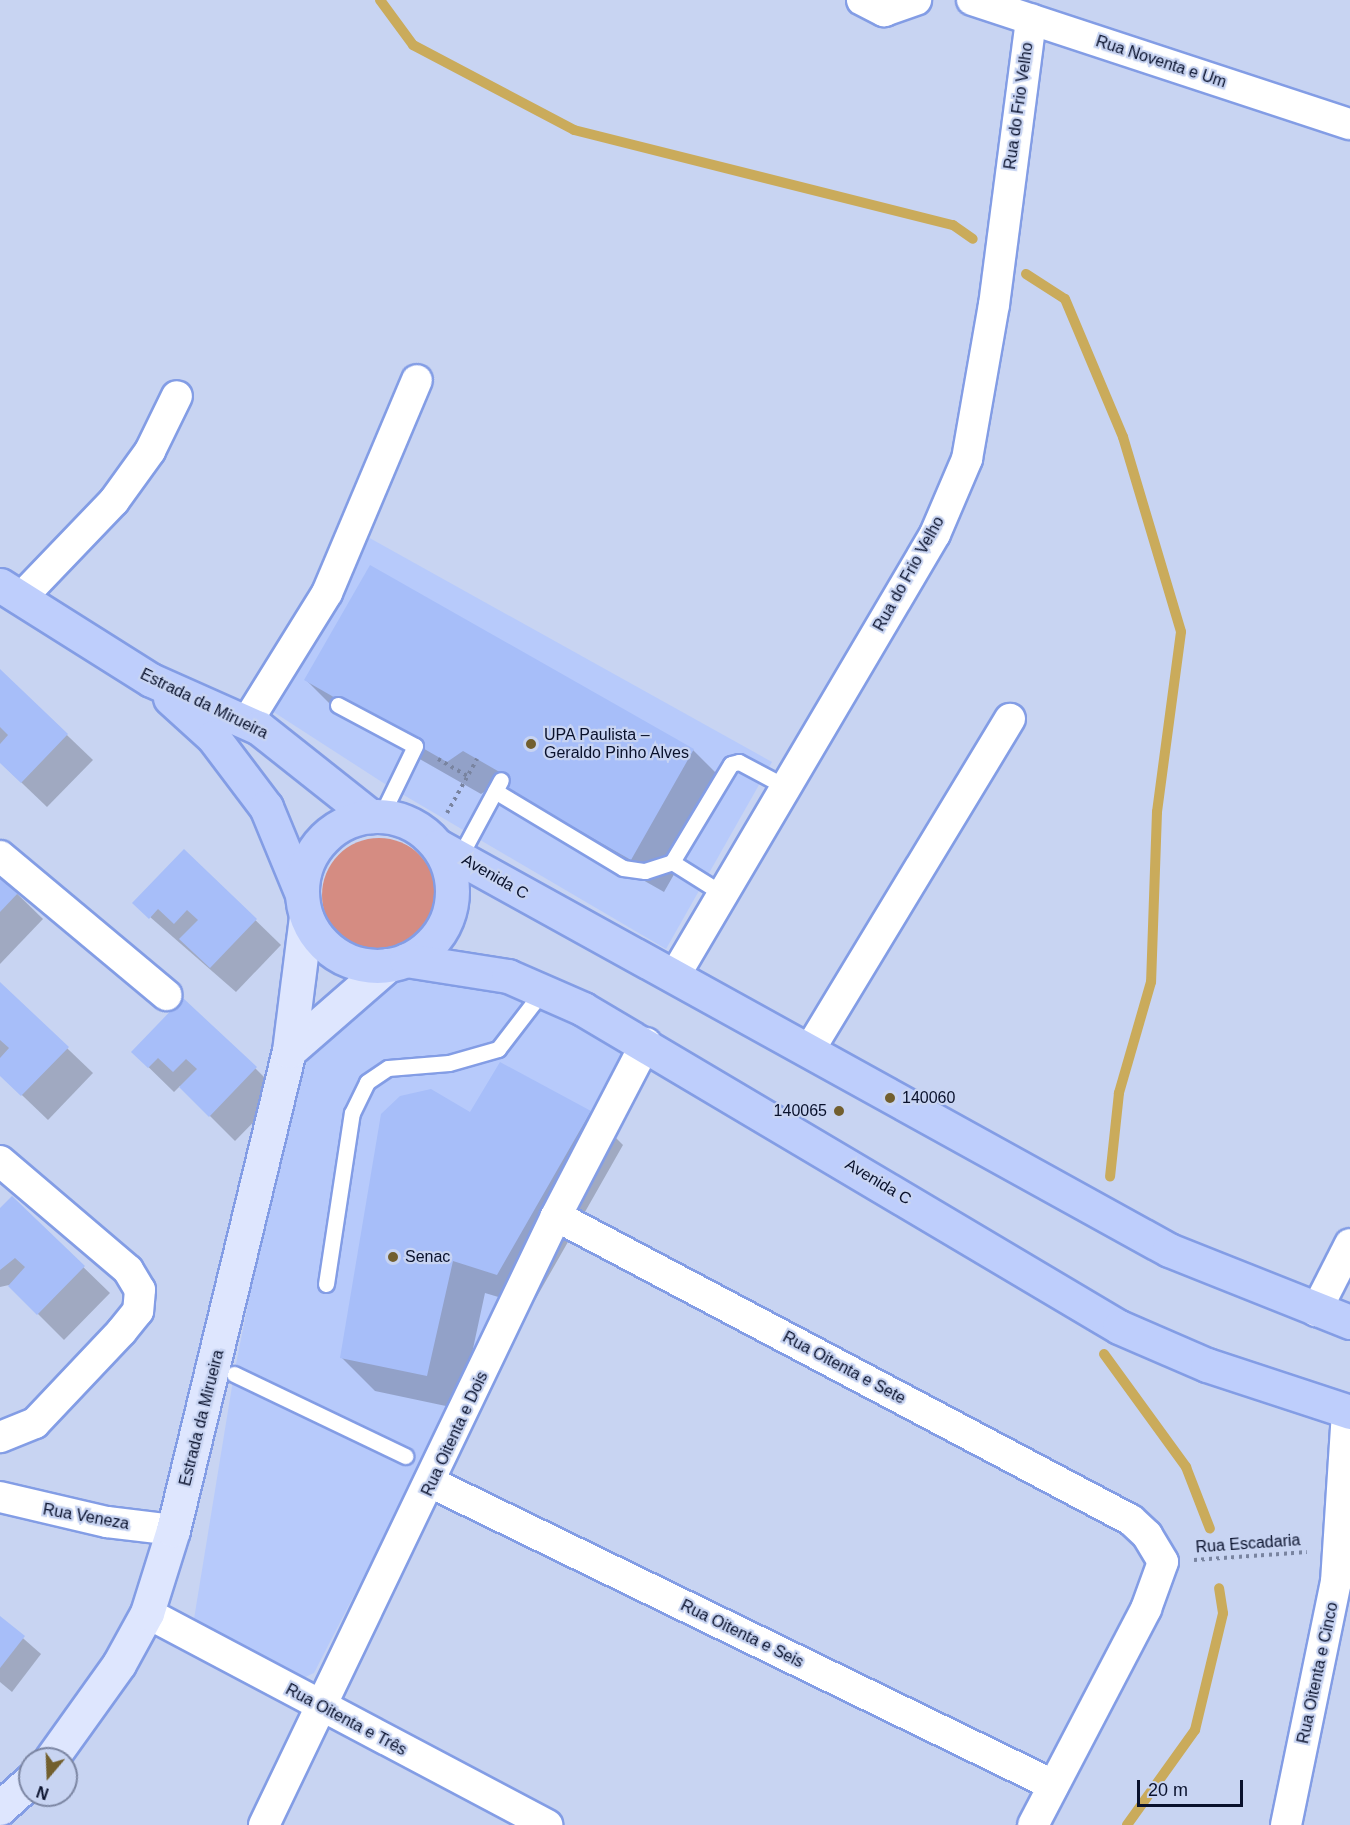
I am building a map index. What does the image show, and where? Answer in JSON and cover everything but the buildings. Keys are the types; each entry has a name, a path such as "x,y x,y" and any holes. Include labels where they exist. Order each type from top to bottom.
{"main road":[{"name":"Estrada da Mirueira","path":"10,592 152,680 247,722 376,816 415,825 444,848"},
{"name":"Estrada da Mirueira","path":"152,680 213,737 266,807 304,905"},
{"name":"Estrada da Mirueira","path":"60,1747 119,1664 147,1613 224,1370 289,1051 304,905 314,849 329,832 376,816"},
{"path":"289,1051 397,963 437,937 449,911 452,882 444,848"},
{"name":"Avenida C","path":"444,848 1169,1250 1350,1323"},
{"path":"304,905 319,939 339,955 362,965 397,963"},
{"name":"Avenida C","path":"397,963 482,968 536,996 646,1043 1119,1327 1207,1365 1348,1412"},
{"path":"0,1808 18,1792"}],"street":[{"path":"862,0 884,11 916,0"},
{"name":"Rua Noventa e Um","path":"972,0 1350,124"},
{"name":"Rua do Frio Velho","path":"674,977 935,534 967,459 994,305 1031,19"},
{"path":"247,722 327,594 417,380"},
{"path":"10,592 114,501 150,451 177,396"},
{"path":"810,1049 1010,719"},
{"path":"0,856 166,996"},
{"name":"Rua Oitenta e Dois","path":"264,1825 432,1482 556,1216 646,1043"},
{"path":"0,1161 128,1270 140,1290 138,1311 43,1414 16,1435 0,1437"},
{"name":"Rua Oitenta e Sete","path":"556,1216 1131,1520 1163,1562"},
{"path":"1317,1311 1350,1244"},
{"name":"Rua Oitenta e Cinco","path":"1286,1825 1324,1655 1336,1582 1334,1550 1348,1412"},
{"name":"Rua Oitenta e Seis","path":"432,1482 1053,1785"},
{"name":"Rua Veneza","path":"0,1497 107,1522 173,1530"},
{"path":"1033,1825 1146,1609 1163,1562"},
{"name":"Rua Oitenta e Três","path":"147,1613 547,1825"}],"lane":[{"path":"338,705 415,746 376,816"},
{"path":"444,848 498,786 623,868 659,869 672,862 731,764 739,762 786,787"},
{"path":"672,862 723,894"},
{"path":"326,1284 352,1113 367,1082 388,1068 449,1063 498,1049 536,996"},
{"path":"224,1370 405,1456"}],"path":[{"path":"415,746 466,776 498,786"},
{"path":"444,848 466,776 477,759"},
{"name":"Rua Escadaria","path":"1163,1562 1334,1550"}],"shaded area":[{"name":"UPA Paulista – Geraldo Pinho Alves","path":"366,536 772,762 666,949 385,784 272,711"},
{"path":"379,838 401,842 420,854 432,873 436,895 432,917 420,936 401,948 379,952 357,948 338,936 326,917 322,895 326,873 338,854 357,842"},
{"name":"Senac","path":"405,974 449,974 534,1002 626,1050 627,1064 314,1673 301,1679 194,1619 234,1374 292,1084 318,1047 372,993"}],"waterway":[{"path":"380,0 413,45 574,130 953,225 973,239"},
{"path":"1026,274 1065,299 1123,437 1181,632 1157,812 1151,982 1119,1093 1110,1177"},
{"path":"1104,1354 1186,1467 1210,1529"},
{"path":"1127,1825 1195,1730 1223,1613 1219,1588"}],"place":[{"name":"UPA Paulista – Geraldo Pinho Alves","path":"531,744"},
{"name":"140060","path":"890,1098"},
{"name":"140065","path":"839,1111"},
{"name":"Senac","path":"393,1257"}]}
